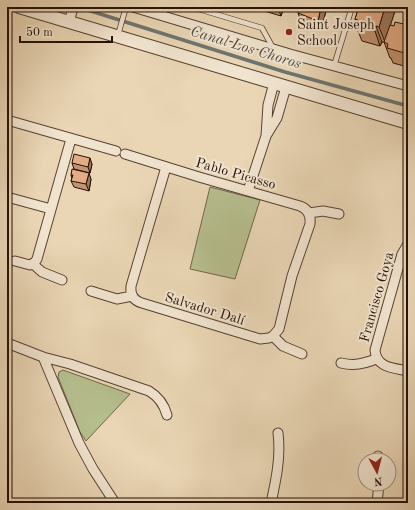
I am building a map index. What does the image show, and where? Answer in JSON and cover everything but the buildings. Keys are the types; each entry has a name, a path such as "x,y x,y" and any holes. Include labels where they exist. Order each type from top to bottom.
{"street":[{"path":"19,7 71,14 119,33 286,87 408,123"},
{"path":"133,7 334,66 408,86"},
{"path":"266,136 268,105 274,83"},
{"path":"248,191 266,136 277,118 286,87"},
{"name":"Pablo Picasso","path":"7,120 300,206 309,213"},
{"path":"15,261 28,265 33,264 37,259 71,139"},
{"path":"91,291 118,299 132,296 131,286 166,167"},
{"path":"7,197 51,209"},
{"path":"302,354 283,346 273,336 279,329 292,276 310,224 309,213 323,211 338,214"},
{"name":"Francisco Goya","path":"408,244 402,254 375,346 376,359 384,366 408,371"},
{"path":"33,264 42,272 62,280"},
{"name":"Salvador Dalí","path":"132,296 138,302 260,339 273,336"},
{"path":"7,343 43,357 70,364 149,391 161,401 167,415"},
{"path":"43,357 78,443 115,503"},
{"name":"Francisco Goya","path":"341,363 359,365 376,359"},
{"path":"271,503 278,467 278,433"},
{"path":"377,503 378,492"}],"lane":[{"path":"119,33 126,7"},
{"path":"192,7 262,28 273,48"},
{"path":"334,66 352,7"}],"green space":[{"path":"210,187 260,200 235,279 190,269"},
{"path":"63,370 130,394 86,441 80,432 58,377 59,372"}],"waterway":[{"name":"Canal Los Choros","path":"78,7 285,72 408,106"}],"place":[{"name":"Saint Joseph School","path":"289,32"}]}
